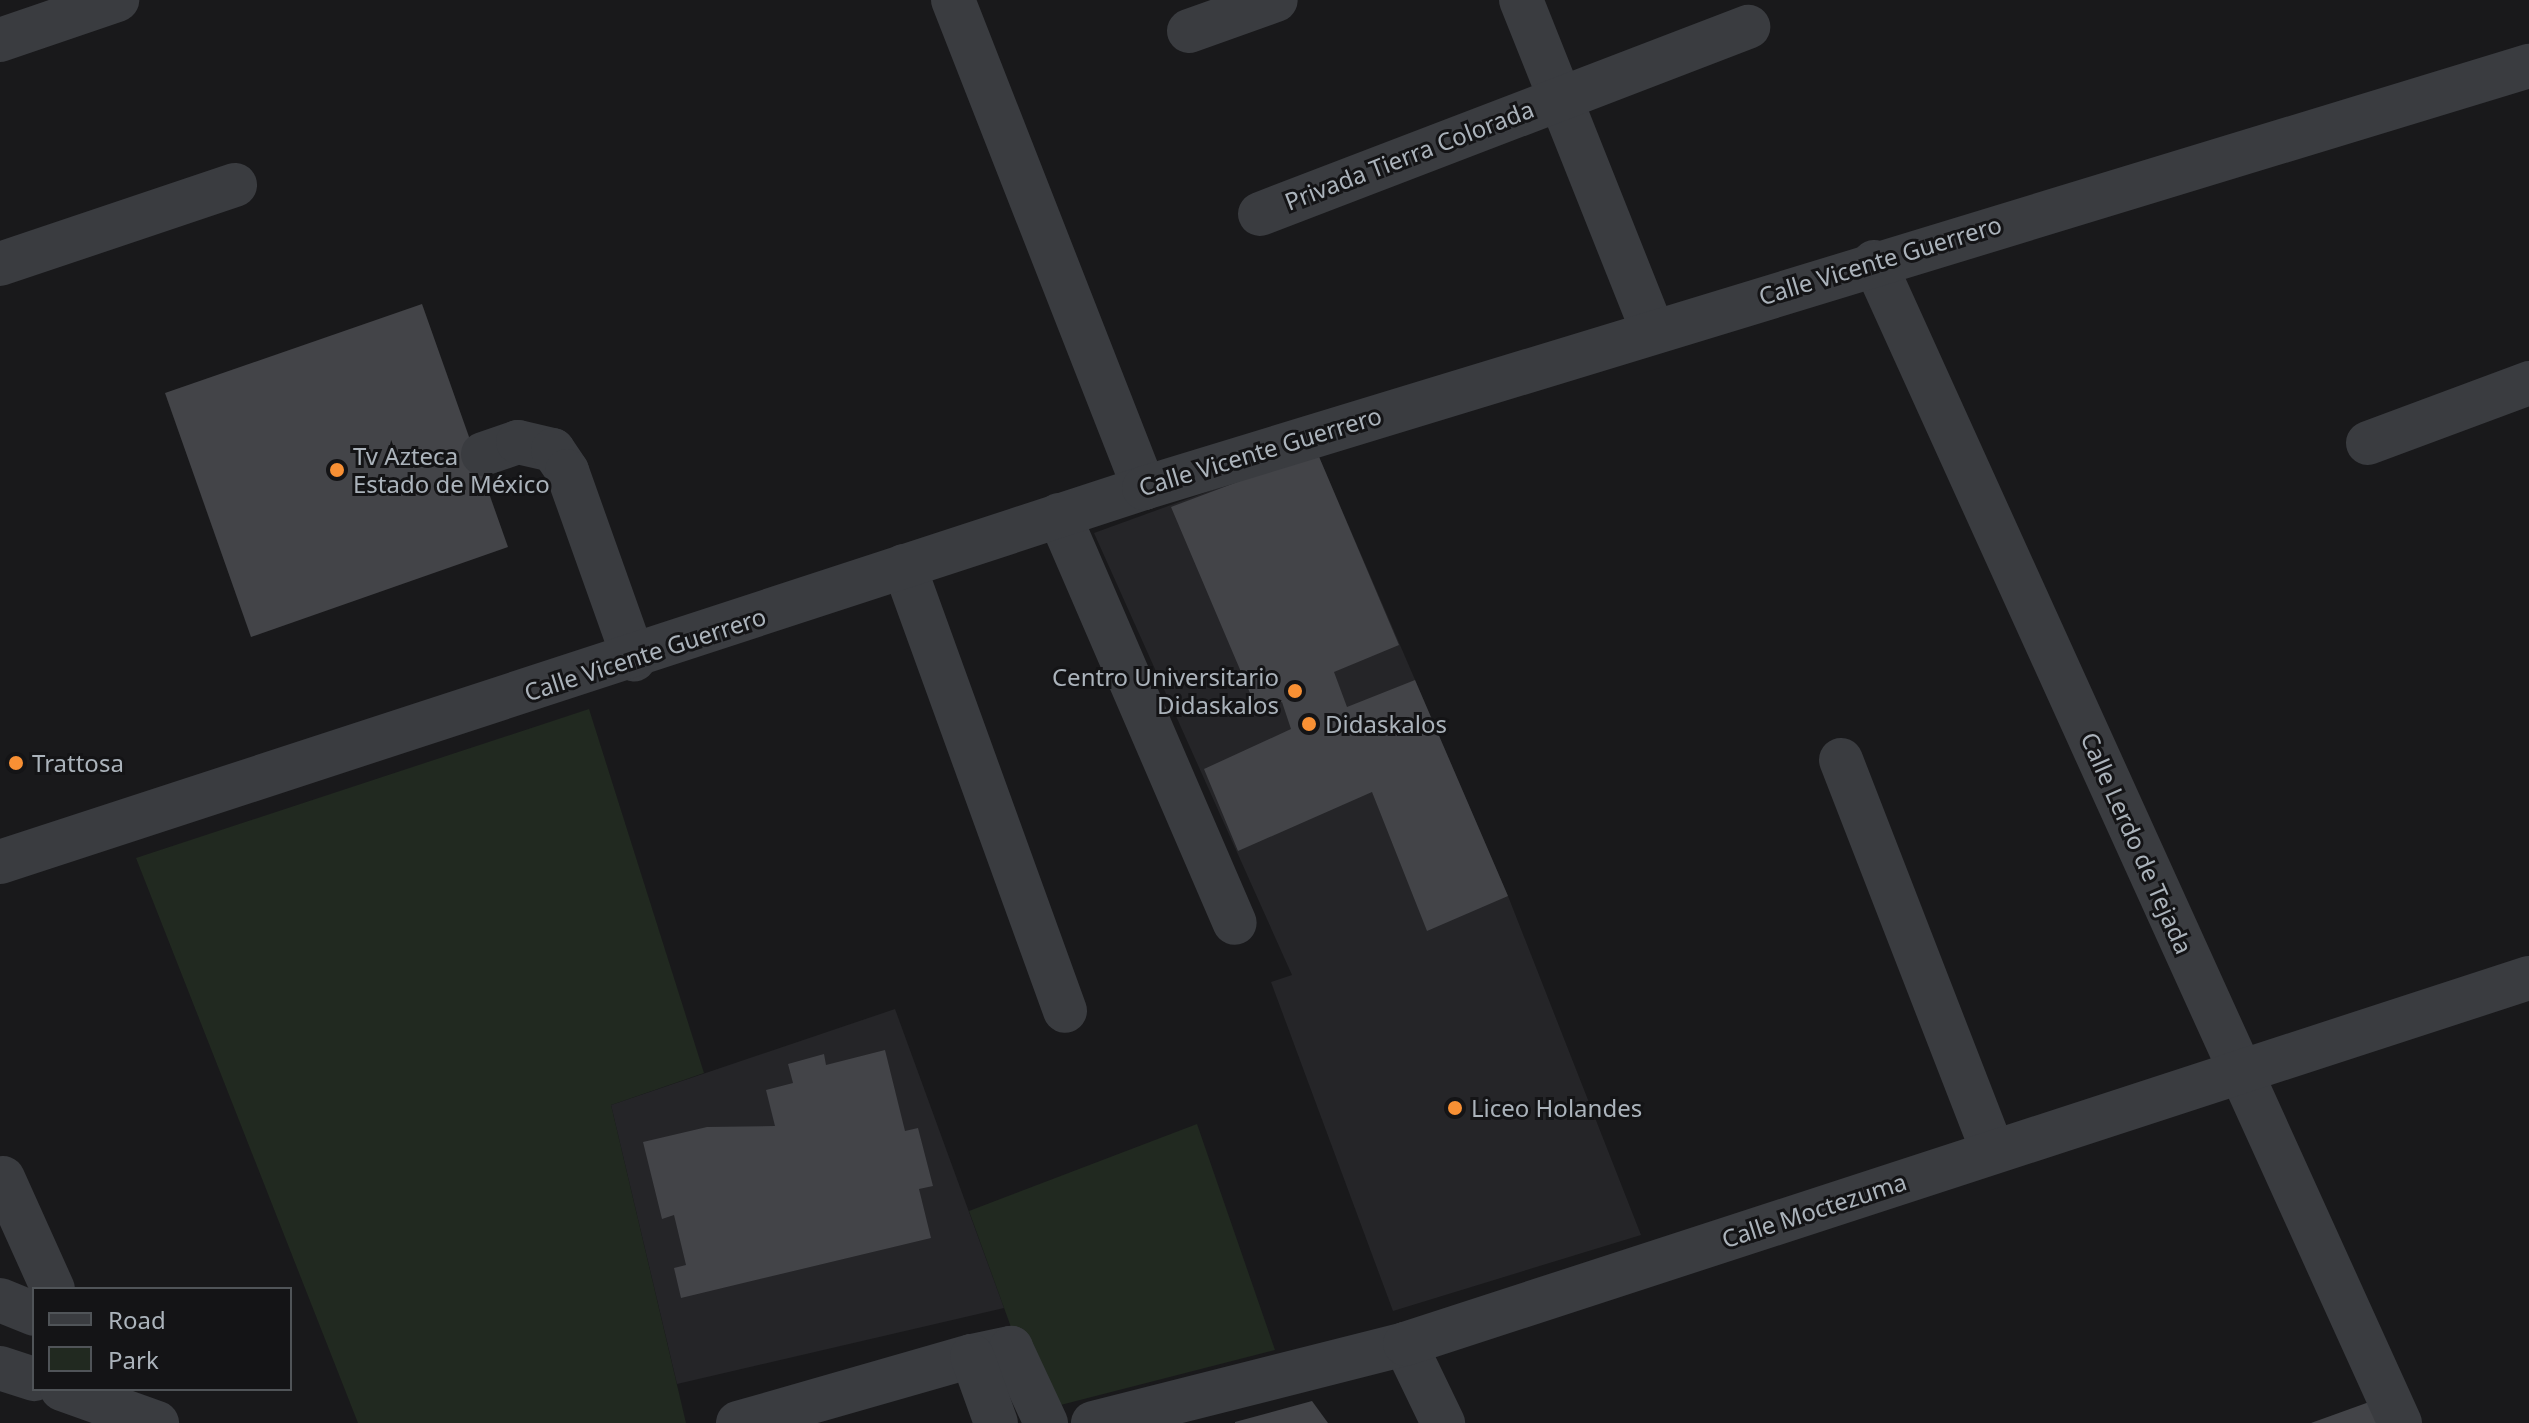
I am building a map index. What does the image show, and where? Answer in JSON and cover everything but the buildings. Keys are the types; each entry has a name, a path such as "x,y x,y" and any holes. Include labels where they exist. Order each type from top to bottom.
{"street":[{"path":"0,40 117,0"},
{"path":"953,0 1144,488"},
{"path":"1189,31 1276,0"},
{"path":"1521,0 1652,329"},
{"name":"Privada Tierra Colorada","path":"1260,214 1559,96 1748,27"},
{"name":"Calle Vicente Guerrero","path":"0,862 634,659 1144,488 1652,329 2529,66"},
{"path":"0,264 235,185"},
{"name":"Calle Lerdo de Tejada","path":"1874,262 2400,1423"},
{"path":"2368,443 2529,383"},
{"path":"483,454 518,442 553,450 567,471 634,659"},
{"path":"1059,515 1235,923"},
{"path":"904,566 1065,1011"},
{"path":"1841,760 1993,1151"},
{"name":"Calle Moctezuma","path":"1093,1423 1405,1344 2239,1069 2529,978"},
{"path":"3,1178 52,1287"},
{"path":"0,1300 32,1313"},
{"path":"1405,1344 1443,1423"},
{"path":"738,1423 972,1356 1011,1348 1046,1423"},
{"path":"972,1356 996,1423"},
{"path":"0,1368 32,1378"},
{"path":"73,1391 102,1396 157,1423"}],"shaded area":[{"path":"1317,452 1508,896 1641,1235 1393,1311 1271,982 1292,975 1094,533"},
{"path":"895,1009 1004,1308 677,1384 611,1105"}],"green space":[{"path":"589,709 704,1073 611,1105 686,1423 358,1423 136,858"},
{"path":"1197,1124 1275,1350 1041,1410 969,1211"}],"place":[{"name":"Tv Azteca Estado de México","path":"337,470"},
{"name":"Centro Universitario Didaskalos","path":"1295,691"},
{"name":"Didaskalos","path":"1309,724"},
{"name":"Trattosa","path":"16,763"},
{"name":"Liceo Holandes","path":"1455,1108"}]}
